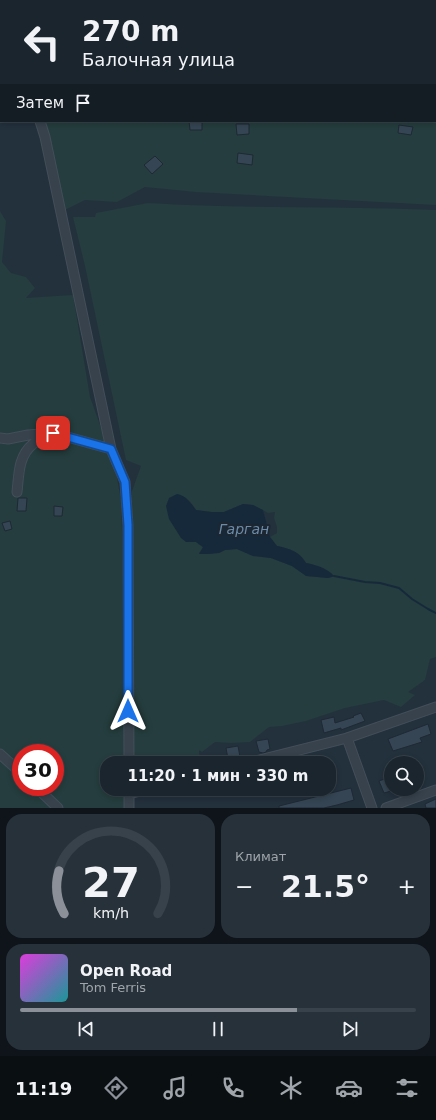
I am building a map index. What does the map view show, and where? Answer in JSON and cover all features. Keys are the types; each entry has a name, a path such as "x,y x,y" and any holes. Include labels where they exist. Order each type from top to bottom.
{"street":[{"path":"40,122 45,137 111,449 125,482 128,525 129,756"},
{"path":"0,438 8,440 28,435 53,433 111,449"},
{"path":"17,492 20,466 25,454 33,445 53,433"},
{"path":"276,756 347,738 436,707"},
{"path":"347,738 372,808"},
{"path":"0,754 12,765"},
{"path":"386,808 436,790"},
{"path":"45,796 58,808"},
{"path":"129,796 129,808"}],"green space":[{"path":"42,122 436,122 436,205 196,192 145,187 117,202 85,200 63,211"},
{"path":"148,203 220,206 436,210 436,657 430,659 425,680 408,692 415,695 401,707 384,700 345,708 306,721 269,727 250,742 215,742 202,752 199,750 199,756 132,756 132,491 141,466 126,460 85,266 73,217 95,217 96,213","holes":["177,494 183,496 196,510 224,512 243,504 253,505 268,513 275,512 274,518 277,533 270,537 277,546 294,551 306,563 325,569 334,576 328,578 307,576 292,566 271,558 253,556 237,549 225,550 219,553 199,553 204,548 196,542 186,542"]},
{"path":"0,211 6,221 2,262 11,273 26,277 35,288 26,298 73,295 90,397 117,478 121,500 125,626 125,756 100,756 100,796 125,796 125,808 0,808"}],"water":[{"name":"Гарган","path":"177,494 186,498 196,510 224,512 243,504 253,505 263,510 270,537 277,546 294,551 306,563 325,569 334,576 328,578 306,576 292,566 271,558 253,556 237,549 225,550 219,553 199,554 203,547 196,542 186,542 181,538 169,519 166,506 169,498"}],"building":[{"path":"189,122 202,122 202,130 190,130"},
{"path":"236,124 249,124 249,134 237,135"},
{"path":"399,125 413,127 411,135 398,133"},
{"path":"238,153 253,155 252,165 237,163"},
{"path":"155,156 163,164 152,174 144,165"},
{"path":"18,498 27,498 26,511 17,511"},
{"path":"54,506 63,507 62,516 54,516"},
{"path":"10,521 12,529 5,531 2,523"},
{"path":"361,713 365,721 341,730 341,728 324,733 321,720 334,717 335,723 354,717 353,716"},
{"path":"428,724 431,734 420,738 422,742 393,751 388,739"},
{"path":"268,739 270,749 263,753 259,752 256,741"},
{"path":"238,746 240,756 227,756 226,748"},
{"path":"384,779 384,793 379,781"},
{"path":"351,788 354,800 324,808 279,808 279,806 319,796 336,796 336,792"},
{"path":"436,799 436,808 426,808 425,804"}],"waterway":[{"path":"334,576 365,582 380,583 399,588 412,599 436,613"}],"route":[{"path":"53,433 111,449 125,482 128,525 128,711"}]}
